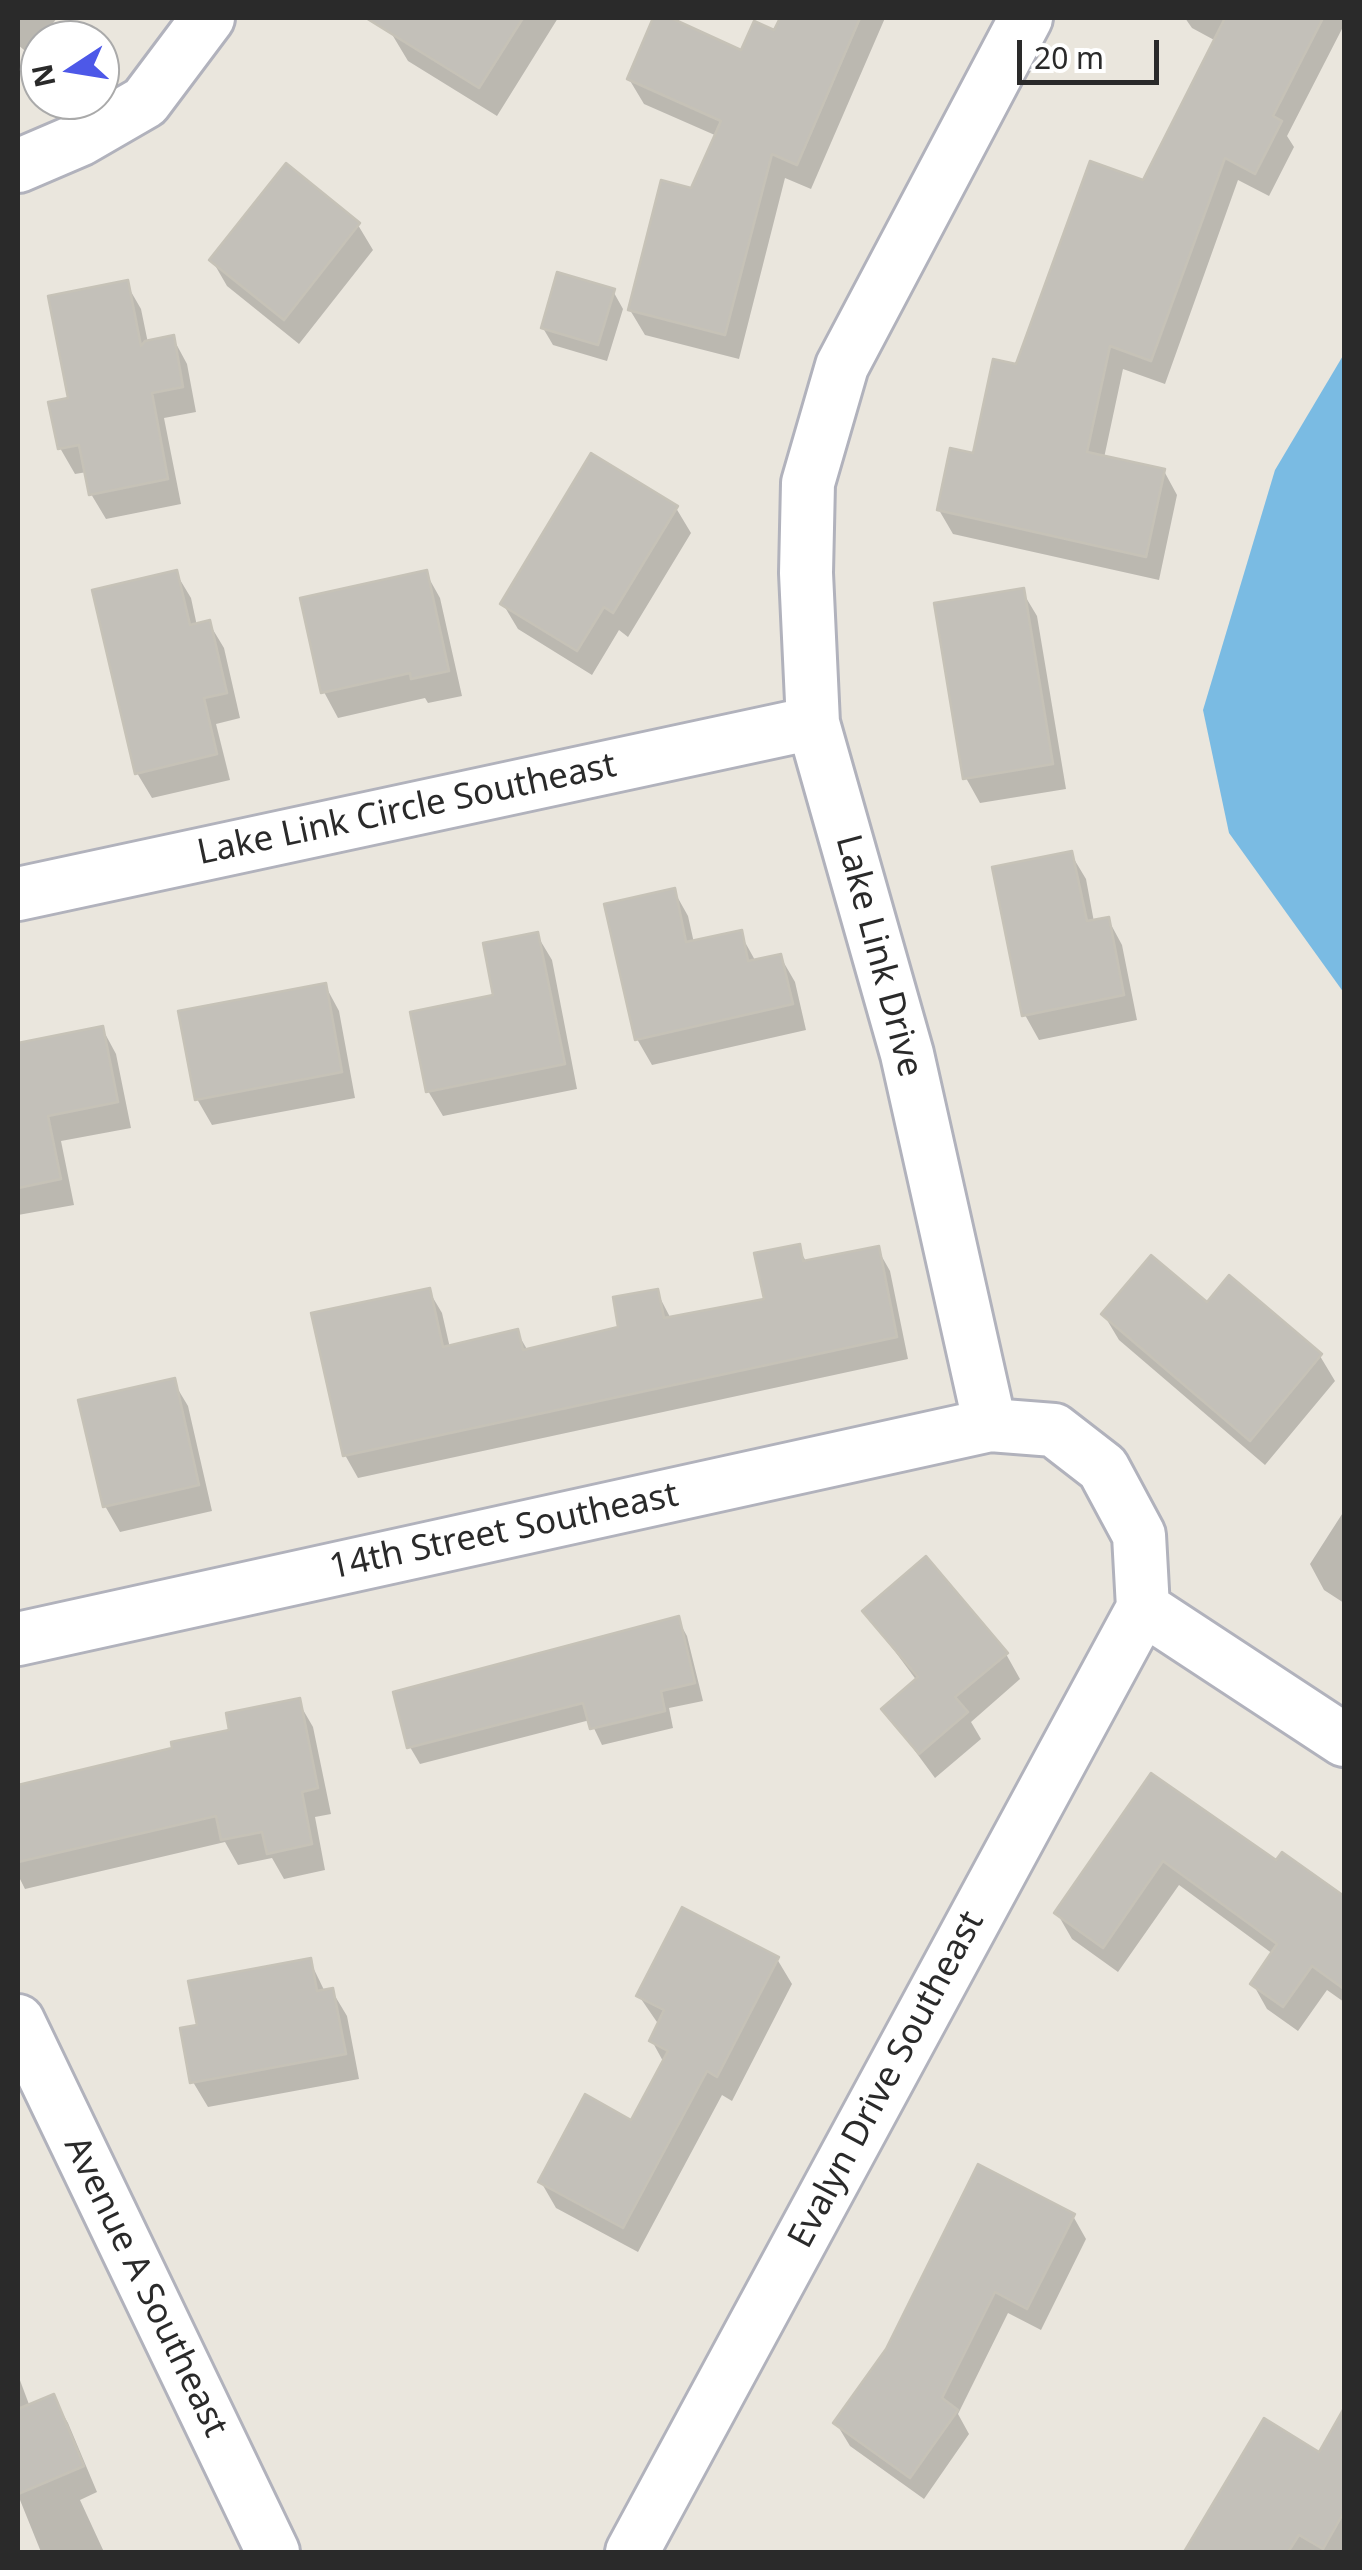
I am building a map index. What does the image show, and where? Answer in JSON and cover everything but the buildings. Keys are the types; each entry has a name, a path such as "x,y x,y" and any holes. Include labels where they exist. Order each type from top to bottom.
{"street":[{"path":"18,166 81,140 145,102 208,18"},
{"name":"Lake Link Drive","path":"990,1425 907,1054 813,723 806,573 808,483 842,366 1026,18"},
{"name":"Lake Link Circle Southeast","path":"19,886 813,723"},
{"path":"990,1425 1054,1430 1103,1468 1139,1535 1144,1608 1344,1740"},
{"name":"14th Street Southeast","path":"18,1639 990,1425"},
{"name":"Evalyn Drive Southeast","path":"632,2552 1144,1608"},
{"name":"Avenue A Southeast","path":"18,2021 273,2552"}],"water":[{"path":"1344,354 1344,993 1229,833 1203,710 1275,470"}]}
